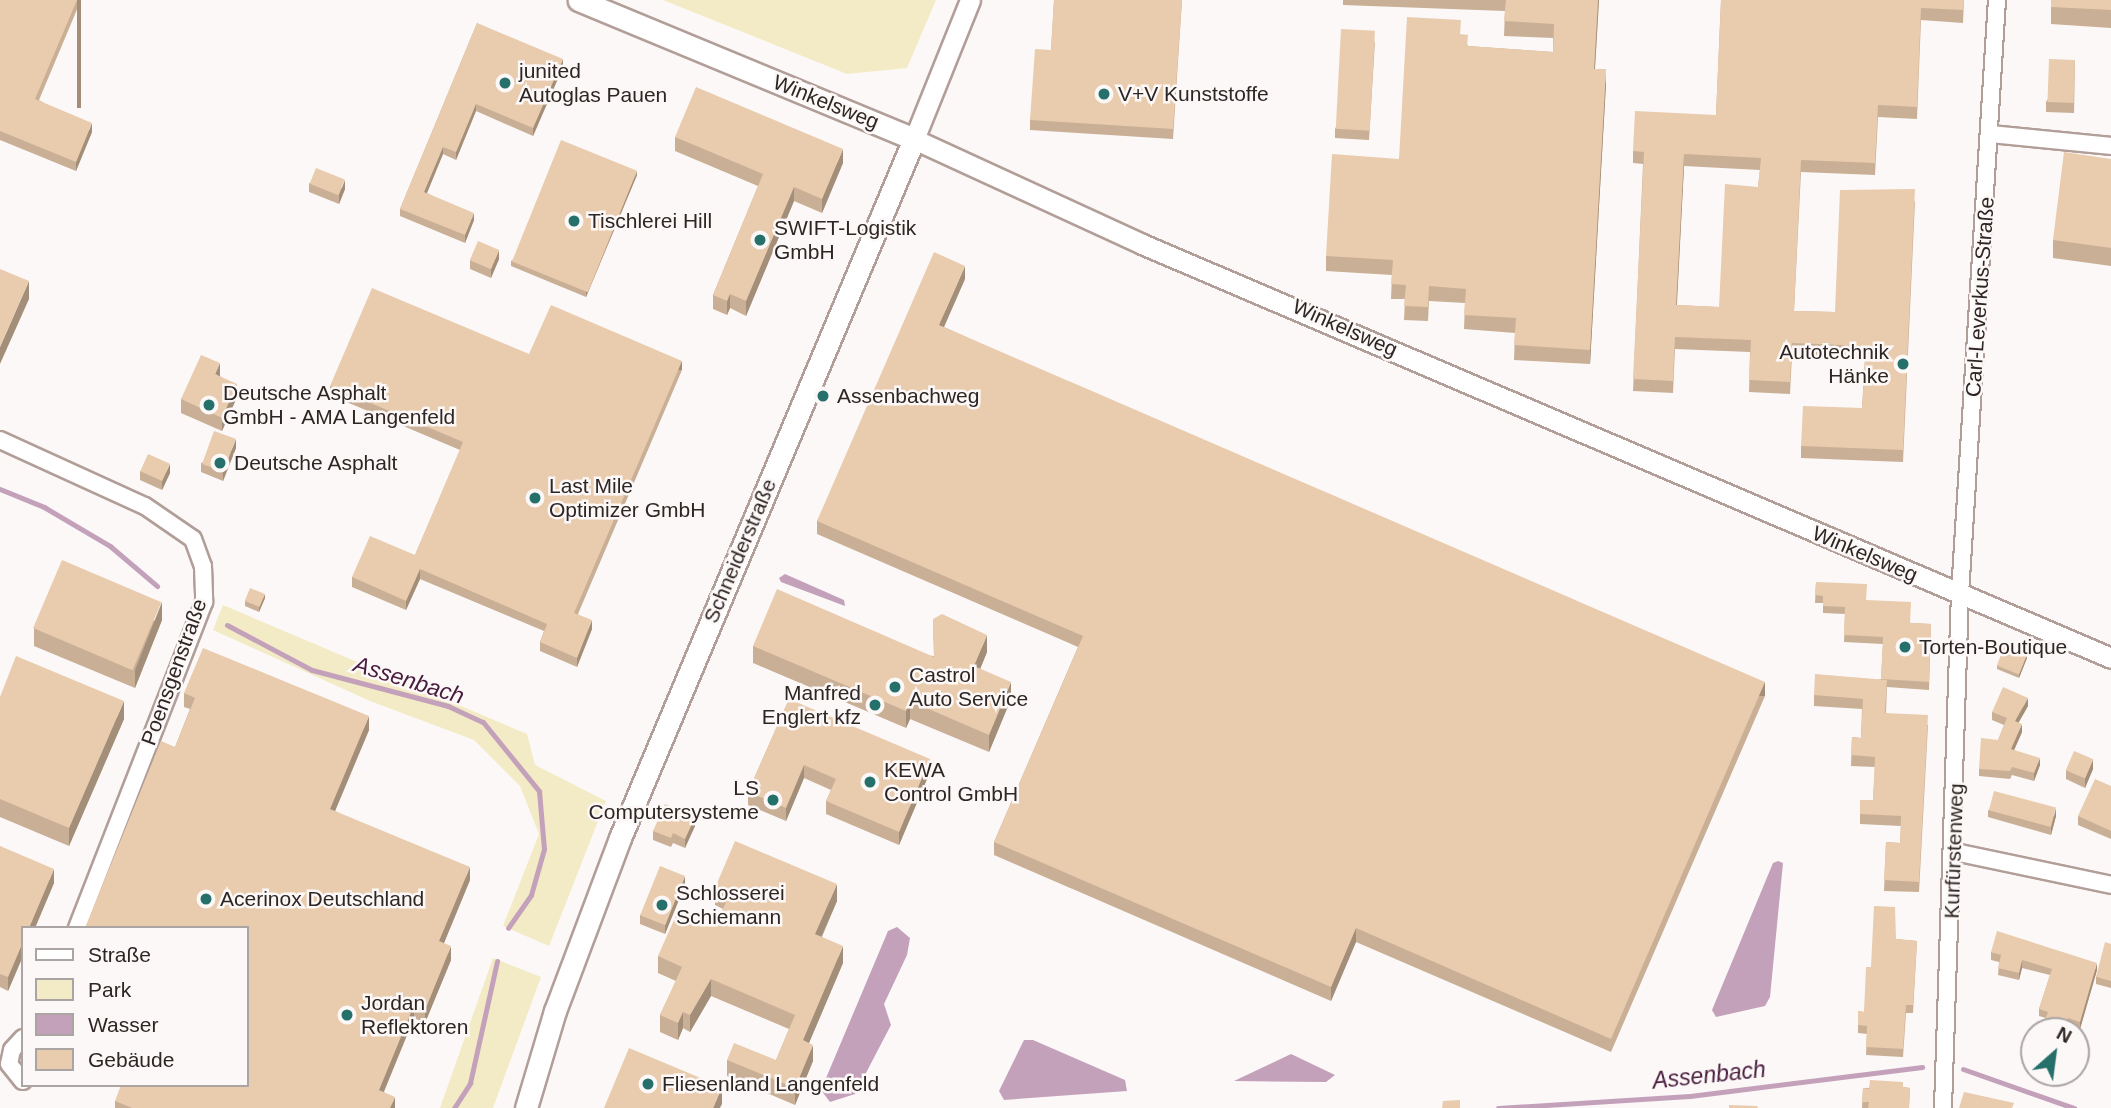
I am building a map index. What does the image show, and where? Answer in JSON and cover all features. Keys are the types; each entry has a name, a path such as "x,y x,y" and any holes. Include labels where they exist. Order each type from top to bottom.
{"main road":[{"name":"Winkelsweg","path":"579,0 914,139"},
{"name":"Schneiderstraße","path":"526,1108 555,1011 628,817 914,139"}],"street":[{"name":"Schneiderstraße","path":"914,139 970,0"},
{"name":"Carl-Leverkus-Straße","path":"1960,594 1991,134 1997,0"},
{"path":"1991,134 2111,146"},
{"name":"Winkelsweg","path":"914,139 1142,244 1295,306 2111,658"},
{"name":"Poensgenstraße","path":"0,440 145,506 193,539 203,566 204,602 79,926"},
{"name":"Kurfürstenweg","path":"1943,1108 1955,852 1960,594"},
{"path":"1955,852 2111,886"},
{"path":"21,1040 12,1049 9,1064 21,1079"}],"green space":[{"path":"663,0 936,0 907,68 847,74"},
{"path":"223,605 527,734 535,765 606,801 549,946 503,926 539,834 520,786 474,740 370,701 213,630"},
{"path":"493,958 541,977 493,1108 440,1108"}],"water":[{"path":"785,574 844,600 845,606 781,582 779,578"},
{"path":"1773,863 1783,863 1770,997 1765,1006 1716,1017 1712,1010"},
{"path":"897,927 910,938 907,955 884,1004 891,1025 855,1094 830,1102 821,1090 888,931"},
{"path":"1024,1040 1033,1040 1125,1080 1127,1091 1004,1100 999,1091"},
{"path":"1291,1054 1335,1075 1326,1082 1234,1081"}],"building":[{"path":"0,0 77,0 35,99 92,123 76,162 0,131"},
{"name":"V+V Kunststoffe","path":"1054,0 1182,0 1173,129 1030,120 1035,49 1051,50"},
{"path":"1506,0 1598,0 1594,69 1606,69 1590,350 1514,345 1516,318 1464,315 1466,289 1429,286 1428,307 1404,306 1406,285 1391,284 1393,260 1326,256 1332,154 1399,159 1407,17 1461,20 1460,34 1468,35 1467,46 1553,52 1554,24 1504,21"},
{"path":"1721,0 1964,0 1963,10 1921,8 1917,107 1878,105 1875,163 1801,160 1794,311 1835,312 1840,190 1915,189 1903,450 1801,446 1803,406 1862,408 1866,346 1792,343 1790,382 1749,380 1751,340 1675,337 1673,381 1633,379 1644,152 1633,151 1635,111 1716,115","holes":["1684,154 1761,158 1758,187 1725,184 1719,307 1676,305"]},
{"path":"2051,0 2111,0 2111,10 2051,7"},
{"path":"477,23 563,59 533,128 476,104 456,152 443,147 424,192 474,213 465,235 400,209"},
{"path":"1341,29 1375,31 1370,131 1336,129"},
{"path":"2049,59 2075,60 2073,103 2047,102"},
{"path":"696,87 843,149 822,199 794,187 746,301 730,294 727,301 713,295 763,174 675,137"},
{"name":"Tischlerei Hill","path":"561,140 637,171 588,292 512,261"},
{"path":"2064,152 2111,159 2111,248 2053,240"},
{"path":"316,168 345,180 338,195 310,184"},
{"path":"478,241 499,250 491,269 470,260"},
{"path":"934,252 965,266 939,325 1765,682 1611,1039 1356,928 1331,987 994,842 1083,636 817,521"},
{"path":"0,269 29,281 0,347"},
{"name":"Last Mile Optimizer GmbH","path":"372,288 529,354 551,305 682,361 574,613 592,620 577,658 540,642 547,624 420,569 406,601 352,577 370,536 415,555 463,442 330,386"},
{"name":"Deutsche Asphalt GmbH - AMA Langenfeld","path":"201,355 220,363 215,374 237,384 222,418 181,399"},
{"path":"214,431 236,439 224,472 202,464"},
{"path":"148,454 170,464 162,481 140,471"},
{"path":"62,560 161,602 133,670 33,628"},
{"path":"1816,582 1867,584 1866,600 1911,602 1910,623 1931,624 1929,682 1881,679 1883,637 1844,635 1845,607 1823,606 1823,596 1815,595"},
{"path":"250,588 265,594 260,607 245,601"},
{"name":"Castrol Auto Service","path":"777,589 934,657 933,619 942,614 987,635 974,666 1011,682 989,735 910,701 906,711 753,646"},
{"path":"2005,645 2027,654 2019,674 1997,665"},
{"path":"203,648 369,716 330,809 470,867 439,941 451,946 425,1010 414,1005 379,1090 395,1097 390,1108 132,1108 115,1101 120,1087 248,1087 248,926 86,926 161,741 175,747 195,698 184,693"},
{"path":"16,656 124,701 69,828 0,799 0,697"},
{"path":"1815,674 1887,680 1885,713 1928,715 1919,882 1884,880 1886,842 1900,843 1901,816 1860,814 1860,800 1873,800 1875,757 1851,755 1852,737 1861,738 1863,699 1814,695"},
{"path":"2003,687 2028,698 2015,721 2022,724 2011,749 2040,758 2034,773 2012,767 2010,771 1979,769 1981,738 1998,740 2007,718 1992,712"},
{"name":"KEWA Control GmbH","path":"789,699 930,759 899,832 826,801 836,779 804,765 786,808 748,792"},
{"path":"2074,751 2093,759 2085,779 2066,770"},
{"path":"2095,779 2111,786 2111,831 2078,816"},
{"path":"1994,791 2056,808 2051,827 1989,810"},
{"path":"665,804 695,817 685,839 673,833 671,838 653,831"},
{"path":"735,841 837,884 815,934 843,946 803,1040 813,1045 795,1088 727,1060 734,1043 776,1060 795,1015 711,979 690,1015 683,1012 678,1023 660,1015 682,967 658,956 678,911 715,927 729,895 715,888"},
{"path":"0,846 54,869 30,926 21,926 21,947 8,977 0,974"},
{"name":"Schlosserei Schiemann","path":"660,866 685,876 665,925 640,915"},
{"path":"1874,906 1895,907 1896,939 1917,941 1913,1005 1906,1005 1903,1049 1866,1047 1867,1026 1858,1025 1858,1011 1864,1012 1866,967 1871,967"},
{"path":"1997,931 2097,963 2081,1017 2046,1017 2048,1012 2039,1009 2052,969 2022,960 2019,973 1998,968 2001,955 1991,952"},
{"path":"2105,942 2111,944 2111,981 2096,977"},
{"path":"629,1048 722,1087 713,1108 604,1108"},
{"path":"1870,1080 1903,1082 1903,1087 1910,1088 1909,1108 1868,1108 1869,1102 1862,1102 1863,1088 1869,1089"},
{"path":"1964,1092 2014,1103 2012,1108 1959,1108"},
{"path":"1460,1100 1460,1108 1442,1108 1443,1101"},
{"path":"1729,1105 1757,1106 1758,1108 1729,1108"}],"waterway":[{"name":"Assenbach","path":"0,489 44,507 110,546 157,586"},
{"name":"Assenbach","path":"227,625 312,670 448,706 483,722 539,791 544,849 531,895 508,928"},
{"name":"Assenbach","path":"454,1108 470,1083 497,961"},
{"name":"Assenbach","path":"1498,1108 1690,1096 1922,1067"},
{"name":"Assenbach","path":"1963,1069 2074,1108"}],"place":[{"name":"junited Autoglas Pauen","path":"505,83"},
{"name":"V+V Kunststoffe","path":"1104,94"},
{"name":"Tischlerei Hill","path":"574,221"},
{"name":"SWIFT-Logistik GmbH","path":"760,240"},
{"name":"Autotechnik Hänke","path":"1903,364"},
{"name":"Assenbachweg","path":"823,396"},
{"name":"Deutsche Asphalt GmbH - AMA Langenfeld","path":"209,405"},
{"name":"Deutsche Asphalt","path":"220,463"},
{"name":"Last Mile Optimizer GmbH","path":"535,498"},
{"name":"Torten-Boutique","path":"1905,647"},
{"name":"Castrol Auto Service","path":"895,687"},
{"name":"Manfred Englert kfz","path":"875,705"},
{"name":"KEWA Control GmbH","path":"870,782"},
{"name":"LS Computersysteme","path":"773,800"},
{"name":"Acerinox Deutschland","path":"206,899"},
{"name":"Schlosserei Schiemann","path":"662,905"},
{"name":"Jordan Reflektoren","path":"347,1015"},
{"name":"Fliesenland Langenfeld","path":"648,1084"}]}
